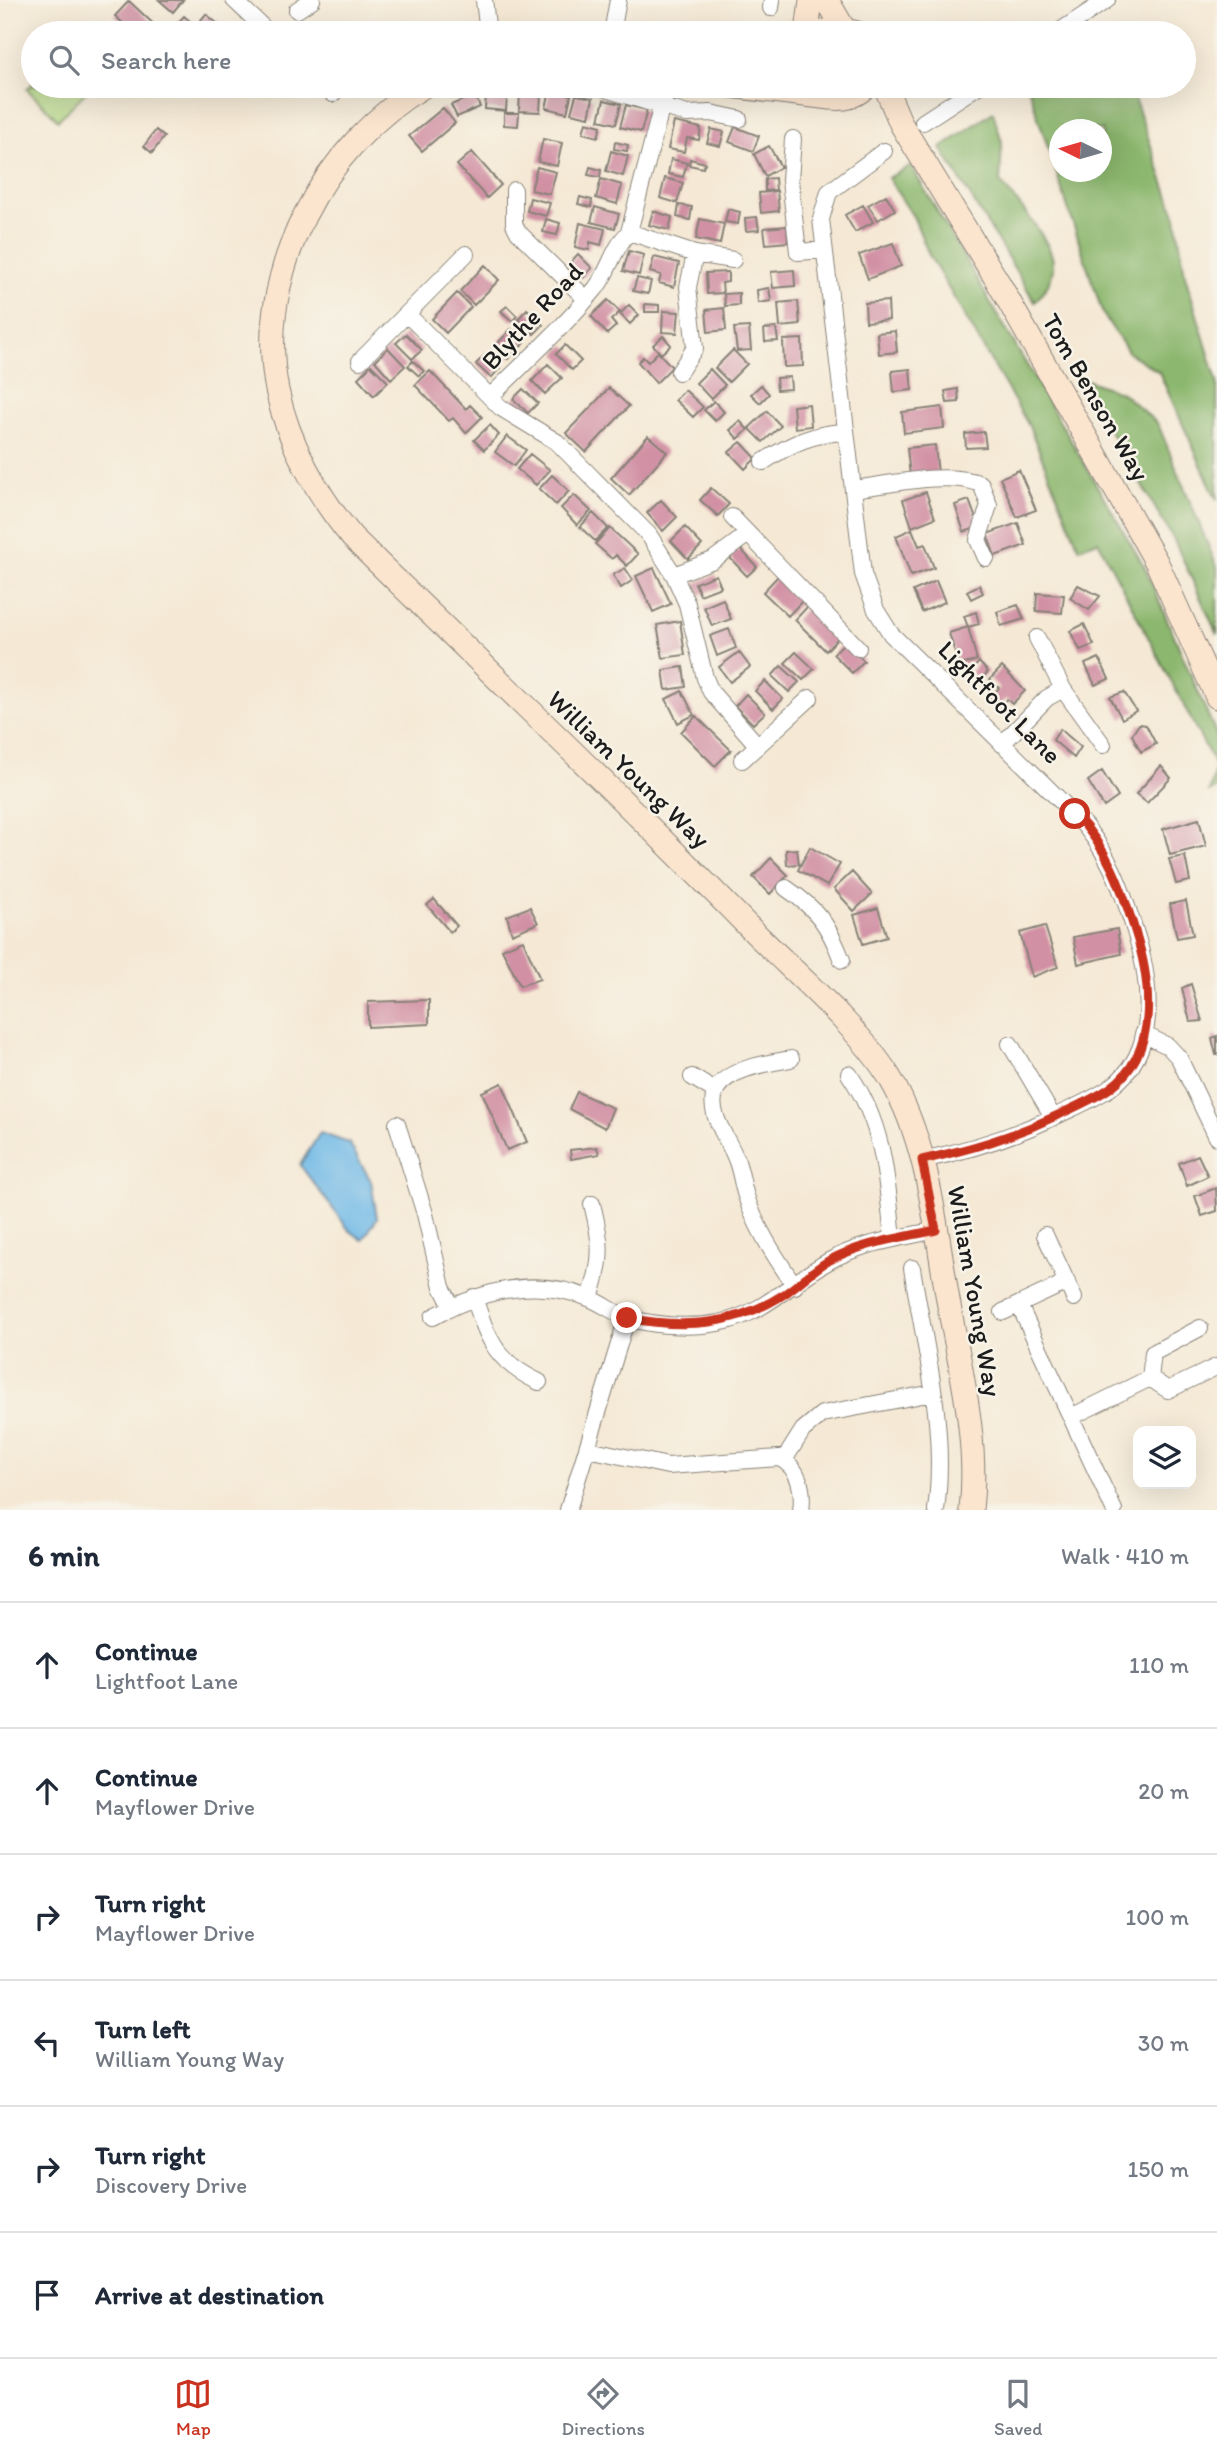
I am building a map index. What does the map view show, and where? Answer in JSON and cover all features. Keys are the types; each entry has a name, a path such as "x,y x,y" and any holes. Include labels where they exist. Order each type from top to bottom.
{"main road":[{"path":"808,21 811,0"},
{"path":"827,0 843,21"},
{"name":"William Young Way","path":"405,98 392,106 354,143 318,193 298,231 281,278 274,321 277,389 284,415 303,460 337,518 352,537 861,1040 894,1086 922,1160 936,1230 970,1422 974,1486 971,1510"},
{"path":"852,98 911,127"},
{"path":"893,98 911,127"},
{"name":"Tom Benson Way","path":"911,127 1157,563 1217,697"}],"street":[{"path":"234,0 256,21"},
{"path":"297,10 312,0"},
{"path":"484,0 487,21"},
{"path":"614,21 618,0"},
{"path":"1075,21 1107,0"},
{"path":"638,98 687,114 710,113 739,120"},
{"name":"Blythe Road","path":"490,397 586,299 608,269 619,243 629,232 665,98"},
{"path":"911,127 958,98"},
{"path":"793,139 790,180 798,252 824,250"},
{"name":"Lightfoot Lane","path":"884,151 829,192 821,214 863,574 884,624 1087,827 1111,862 1137,938 1149,1002 1143,1034 1134,1058 1116,1083 1053,1117 986,1146 922,1160"},
{"path":"514,190 514,214 518,232 586,299"},
{"path":"497,214 514,214"},
{"path":"629,232 695,254 733,260"},
{"path":"360,361 466,254"},
{"path":"679,372 695,348 688,287 695,254"},
{"path":"407,314 509,415 550,436 586,469 649,535 674,575 692,622 705,678 711,692 758,746"},
{"path":"763,462 790,444 808,437 846,432"},
{"path":"853,489 944,479 970,479 981,484 989,505 978,540 986,558"},
{"path":"732,517 858,648"},
{"path":"674,575 713,560 748,534"},
{"path":"1037,638 1063,689 1103,745"},
{"path":"1002,744 1047,698 1063,689"},
{"path":"742,760 810,698"},
{"path":"786,888 812,906 825,922 842,960"},
{"path":"1143,1034 1173,1050 1217,1137"},
{"path":"1010,1044 1053,1117"},
{"path":"791,1059 725,1078 715,1091 719,1128 736,1157 746,1197 775,1257 795,1286"},
{"path":"849,1074 863,1095 880,1137 894,1239"},
{"path":"692,1077 715,1091"},
{"path":"397,1124 425,1214 442,1287 452,1307"},
{"path":"590,1298 601,1264 601,1240 592,1205"},
{"path":"433,1317 474,1297 519,1287 557,1289 590,1298 627,1318 685,1325 718,1323 748,1314 833,1259 894,1239 936,1230"},
{"path":"1045,1235 1074,1298"},
{"path":"912,1268 933,1392 941,1460 936,1510"},
{"path":"1003,1312 1067,1282"},
{"path":"474,1297 491,1344 503,1360 539,1382"},
{"path":"1020,1305 1114,1510"},
{"path":"568,1510 627,1318"},
{"path":"1150,1378 1153,1353 1200,1328"},
{"path":"1150,1378 1168,1390 1216,1367"},
{"path":"1071,1417 1150,1378"},
{"path":"784,1461 803,1430 822,1414 933,1392"},
{"path":"588,1449 668,1466 700,1466 763,1457 784,1461 800,1482 801,1510"}],"green space":[{"path":"36,98 80,98 58,120"},
{"path":"1032,98 1134,98 1176,217 1185,275 1217,381 1217,500 1159,372 1129,353 1103,314 1059,182 1112,182 1112,119 1049,119 1049,151"},
{"path":"993,112 1002,142 1000,182 1032,221 1047,244 1053,263 1050,279 1035,302 941,148"},
{"path":"911,166 1145,568 1217,736 1217,788 1209,792 1216,767 1098,541 1079,548 1029,426 929,255 914,218 888,178"},
{"path":"1078,377 1122,393 1158,424 1217,567 1217,634 1174,540"}],"water":[{"path":"320,1133 349,1143 371,1181 377,1218 363,1240 349,1230 300,1165"}],"building":[{"path":"159,0 183,0 173,12"},
{"path":"129,1 150,21 121,21 115,16"},
{"path":"206,14 214,21 200,21"},
{"path":"468,98 476,98 480,107 457,117 451,105"},
{"path":"486,98 507,98 506,111 485,109"},
{"path":"520,98 541,98 540,112 519,111"},
{"path":"548,98 570,98 567,113 546,108"},
{"path":"575,98 593,98 589,117 571,113"},
{"path":"604,100 621,104 616,124 599,120"},
{"path":"626,105 647,110 641,132 620,127"},
{"path":"443,108 455,123 422,151 409,136"},
{"path":"504,113 519,113 518,126 504,125"},
{"path":"586,122 601,126 598,137 583,133"},
{"path":"674,122 701,128 699,140 687,138 684,152 668,149"},
{"path":"735,127 759,136 753,151 729,142"},
{"path":"711,129 724,132 720,146 707,143"},
{"path":"156,130 164,137 152,153 144,146"},
{"path":"543,139 562,143 557,166 538,162"},
{"path":"615,142 628,145 627,151 614,149"},
{"path":"769,146 781,167 765,176 754,154"},
{"path":"611,151 628,156 623,176 606,171"},
{"path":"472,152 501,185 487,198 457,165"},
{"path":"671,159 687,163 683,177 668,174"},
{"path":"690,159 705,163 703,168 689,165"},
{"path":"537,167 556,172 550,194 531,190"},
{"path":"590,167 601,170 600,177 588,175"},
{"path":"665,178 683,183 677,203 660,198"},
{"path":"775,178 776,190 765,191 765,179"},
{"path":"601,179 622,185 617,204 596,198"},
{"path":"777,191 779,211 761,213 759,193"},
{"path":"886,195 895,210 878,220 868,205"},
{"path":"580,197 592,200 591,207 578,204"},
{"path":"530,198 550,203 546,216 527,211"},
{"path":"679,205 692,207 690,220 677,217"},
{"path":"863,205 873,222 855,232 845,215"},
{"path":"595,207 619,214 615,228 591,222"},
{"path":"728,209 740,212 738,224 725,222"},
{"path":"653,211 672,217 669,230 649,225"},
{"path":"757,217 759,230 746,231 745,218"},
{"path":"546,219 560,223 557,235 543,232"},
{"path":"700,219 724,224 720,244 696,239"},
{"path":"580,223 605,229 601,245 590,242 589,250 575,247"},
{"path":"787,226 788,242 766,244 764,228"},
{"path":"893,243 901,266 868,279 859,255"},
{"path":"629,251 644,255 639,275 623,271"},
{"path":"578,254 592,268 583,278 569,264"},
{"path":"654,257 679,263 674,287 659,283 661,275 650,272"},
{"path":"485,265 499,280 474,305 460,291"},
{"path":"794,270 795,286 773,288 771,272"},
{"path":"728,272 728,282 722,283 723,293 707,294 706,273"},
{"path":"637,278 651,281 648,294 633,291"},
{"path":"769,288 771,301 758,303 757,290"},
{"path":"457,293 471,307 446,333 432,319"},
{"path":"739,293 739,305 725,306 724,294"},
{"path":"608,300 620,312 611,320 616,326 607,334 591,316"},
{"path":"798,301 800,325 780,327 778,303"},
{"path":"888,301 889,320 866,322 865,303"},
{"path":"645,304 659,305 659,312 645,312"},
{"path":"629,305 639,315 630,324 620,314"},
{"path":"507,306 517,316 512,321 501,311"},
{"path":"724,308 726,330 708,332 706,310"},
{"path":"527,309 543,325 534,334 518,319"},
{"path":"663,311 679,312 677,333 662,332"},
{"path":"749,327 751,350 737,351 734,328"},
{"path":"776,328 778,341 765,342 764,329"},
{"path":"511,329 525,342 508,359 495,346"},
{"path":"895,331 897,352 879,354 877,333"},
{"path":"406,334 422,350 412,359 396,343"},
{"path":"663,336 671,345 661,354 653,345"},
{"path":"802,339 803,366 784,367 783,340"},
{"path":"565,345 581,361 572,370 556,354"},
{"path":"388,348 405,366 391,379 375,361"},
{"path":"733,350 747,364 729,382 715,368"},
{"path":"658,352 672,367 656,383 638,362 643,357 648,362"},
{"path":"486,354 500,368 491,378 476,364"},
{"path":"413,361 424,371 419,376 408,366"},
{"path":"548,364 562,378 545,394 532,381"},
{"path":"371,365 388,382 374,396 358,378"},
{"path":"710,369 725,385 711,399 696,383"},
{"path":"910,369 912,390 894,392 892,371"},
{"path":"430,371 466,409 470,405 482,417 466,433 453,418 449,421 415,385"},
{"path":"790,377 791,389 777,390 776,378"},
{"path":"761,385 769,394 760,403 751,394"},
{"path":"609,388 629,406 586,452 566,433"},
{"path":"523,389 538,403 528,413 513,399"},
{"path":"958,389 959,402 947,403 945,391"},
{"path":"685,390 703,407 693,417 675,400"},
{"path":"714,401 724,412 715,421 704,410"},
{"path":"809,404 811,426 795,428 793,406"},
{"path":"942,407 944,428 904,433 902,412"},
{"path":"767,411 781,426 763,442 749,428"},
{"path":"740,421 748,430 738,439 730,430"},
{"path":"490,425 499,435 484,450 474,440"},
{"path":"984,432 986,447 966,448 965,434"},
{"path":"507,436 526,450 514,466 495,452"},
{"path":"648,436 667,452 629,495 611,478"},
{"path":"741,442 756,458 745,469 729,452"},
{"path":"935,445 938,474 910,476 907,448"},
{"path":"530,454 550,470 536,485 517,469"},
{"path":"1019,470 1036,510 1017,517 1000,478"},
{"path":"552,475 569,491 556,505 539,489"},
{"path":"711,488 729,504 718,516 700,500"},
{"path":"926,492 935,518 912,527 903,500"},
{"path":"574,495 591,511 577,525 561,508"},
{"path":"661,500 677,517 663,531 647,513"},
{"path":"969,500 979,527 964,532 955,505"},
{"path":"593,513 608,528 595,541 580,527"},
{"path":"1018,523 1026,545 995,556 987,534"},
{"path":"685,527 702,545 688,559 671,541"},
{"path":"610,528 638,554 627,566 616,555 612,559 595,544"},
{"path":"912,529 919,546 925,544 934,568 911,576 896,536"},
{"path":"740,548 757,567 747,576 730,558"},
{"path":"625,568 633,580 621,588 613,575"},
{"path":"654,568 671,604 653,612 636,576"},
{"path":"716,575 721,587 700,595 695,583"},
{"path":"778,576 803,600 788,616 763,592"},
{"path":"936,581 945,602 922,612 913,591"},
{"path":"979,585 983,593 971,599 967,591"},
{"path":"1078,585 1100,596 1089,610 1070,598"},
{"path":"1037,593 1064,595 1062,613 1036,611"},
{"path":"723,599 731,619 712,626 704,607"},
{"path":"1018,605 1024,619 1001,626 997,612"},
{"path":"808,606 839,637 826,651 795,620"},
{"path":"976,612 979,624 968,627 964,616"},
{"path":"680,621 685,655 663,658 657,625"},
{"path":"1084,624 1094,645 1080,650 1070,631"},
{"path":"968,627 977,660 959,666 949,633"},
{"path":"729,629 736,648 717,656 710,636"},
{"path":"845,642 864,661 852,673 833,654"},
{"path":"739,652 750,667 730,682 719,667"},
{"path":"796,652 814,669 803,680 785,663"},
{"path":"1099,658 1109,679 1095,685 1085,664"},
{"path":"979,662 988,672 979,681 970,672"},
{"path":"781,666 799,682 789,692 772,676"},
{"path":"683,667 686,687 666,690 663,670"},
{"path":"1002,667 1025,691 1012,704 1007,699 999,706 990,697 999,688 990,679"},
{"path":"765,681 783,699 773,709 755,691"},
{"path":"682,691 694,715 678,723 666,699"},
{"path":"1124,692 1136,711 1122,719 1110,697"},
{"path":"746,694 765,713 753,724 735,706"},
{"path":"696,716 731,750 715,766 681,732"},
{"path":"1139,724 1146,725 1156,744 1141,752 1132,735"},
{"path":"1060,729 1081,747 1074,758 1053,740"},
{"path":"1161,766 1171,778 1147,803 1136,794"},
{"path":"1102,771 1118,797 1104,807 1088,781"},
{"path":"1199,819 1206,846 1170,855 1163,829"},
{"path":"810,847 840,864 827,886 798,870"},
{"path":"797,849 799,864 787,865 786,850"},
{"path":"1185,856 1190,881 1176,884 1169,859"},
{"path":"771,858 788,875 770,894 753,877"},
{"path":"852,872 872,894 854,911 834,889"},
{"path":"434,899 457,926 450,932 427,905"},
{"path":"1186,901 1193,935 1177,938 1170,904"},
{"path":"530,907 538,923 512,934 507,916"},
{"path":"878,908 887,937 863,944 854,915"},
{"path":"1045,926 1058,967 1032,977 1020,933"},
{"path":"1117,929 1121,954 1078,964 1073,937"},
{"path":"523,940 540,979 520,986 502,949"},
{"path":"1191,984 1202,1021 1190,1022 1182,988"},
{"path":"429,1000 429,1024 368,1027 368,1002"},
{"path":"1217,1036 1217,1055 1216,1055 1212,1038"},
{"path":"502,1083 527,1142 507,1150 482,1092"},
{"path":"577,1092 613,1108 605,1128 569,1109"},
{"path":"597,1147 599,1154 571,1159 570,1150"},
{"path":"1198,1155 1208,1176 1187,1186 1179,1163"},
{"path":"1216,1188 1217,1211 1202,1216 1195,1196"}],"route":[{"path":"627,1318 685,1325 718,1323 748,1314 785,1293 839,1256 874,1243 936,1230 922,1160 986,1146 1032,1129 1109,1089 1123,1075 1134,1058 1148,1012 1149,992 1144,963 1118,877 1100,845 1075,814"}]}
